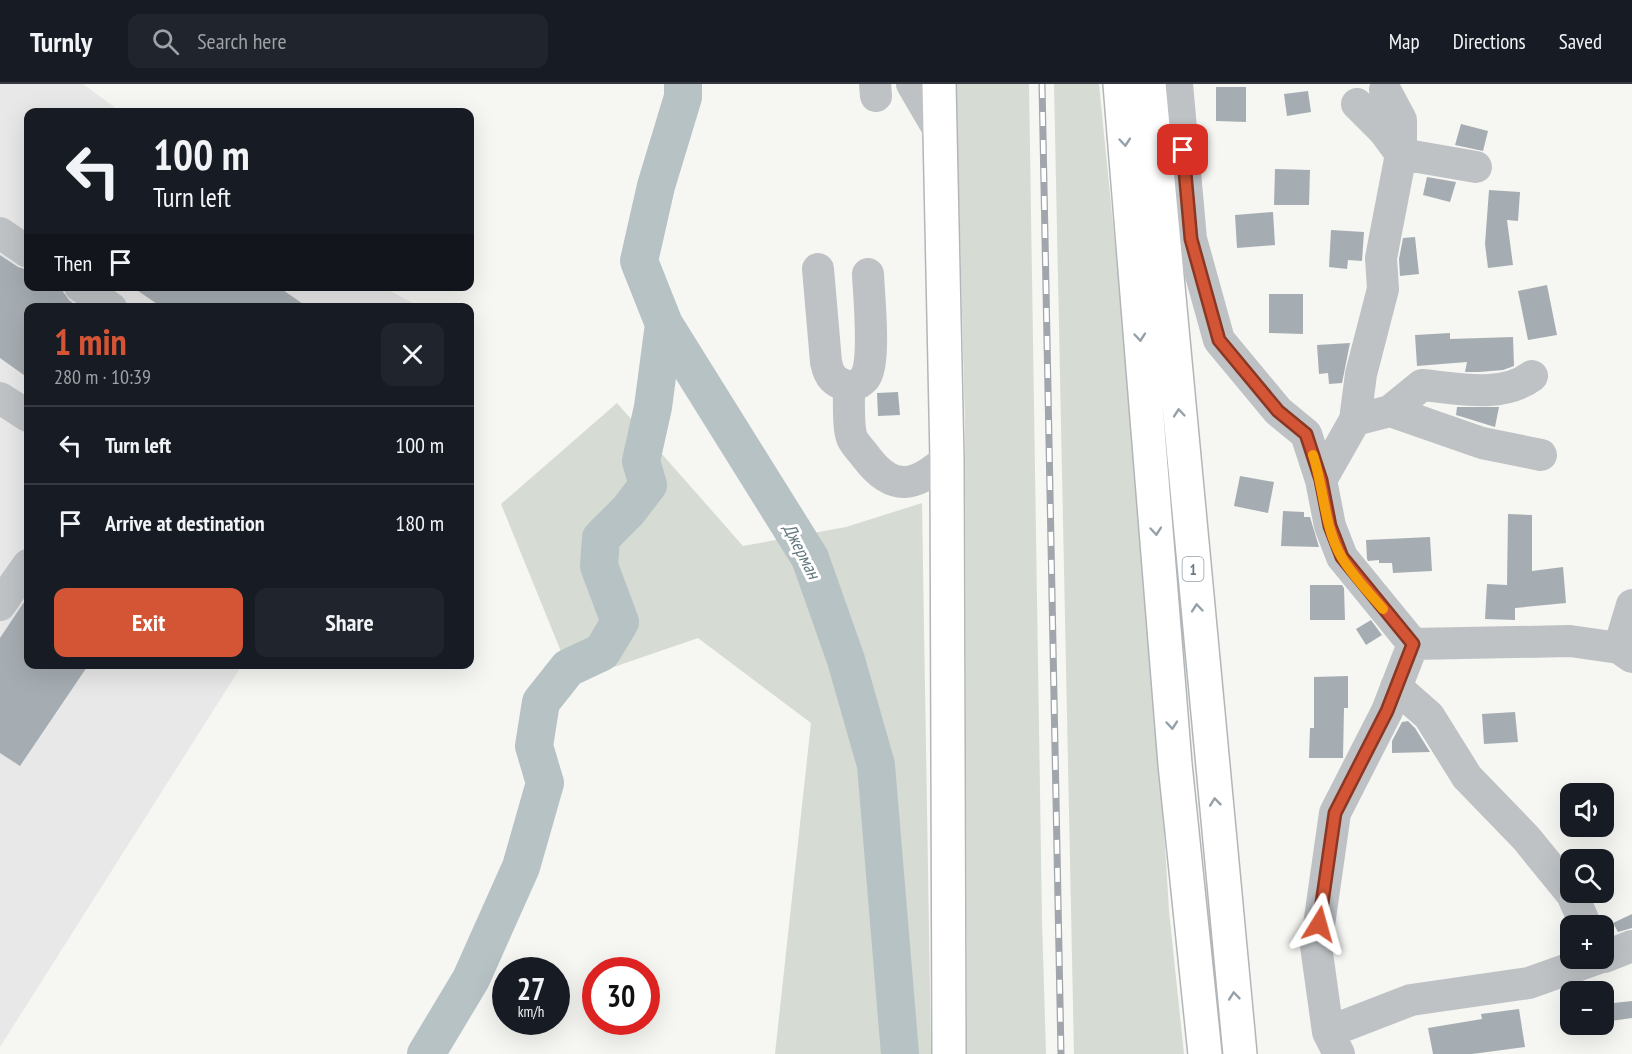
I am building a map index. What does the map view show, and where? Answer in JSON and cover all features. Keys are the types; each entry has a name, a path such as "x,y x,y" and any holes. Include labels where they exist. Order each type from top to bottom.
{"main road":[{"path":"939,84 947,459 949,1054"},
{"name":"1","path":"1120,84 1175,764 1205,1054"},
{"name":"1","path":"1149,84 1240,1054"}],"street":[{"path":"912,84 940,132"},
{"path":"1177,84 1191,239 1219,340 1278,411 1306,434 1321,480 1330,526 1342,557 1413,644"},
{"path":"1321,480 1355,420 1361,374 1383,289 1381,258 1401,154 1401,120 1385,90"},
{"path":"1357,104 1384,131 1401,154 1476,167"},
{"path":"0,233 24,249"},
{"path":"818,269 823,346 828,374 836,383 849,387 858,384 867,375 870,360 868,274"},
{"path":"87,291 104,303"},
{"path":"1355,420 1390,411 1422,385 1452,373"},
{"path":"1422,385 1499,390 1519,386 1532,376"},
{"path":"849,387 852,437 878,472 900,483 916,481 930,475 947,459"},
{"path":"0,398 24,413"},
{"path":"1390,411 1482,443 1541,455"},
{"path":"0,605 24,571"},
{"path":"1413,644 1570,641 1626,652 1632,605"},
{"path":"1413,644 1387,711 1335,813 1316,946 1334,1043 1411,1000 1528,983 1569,969"},
{"path":"1396,687 1429,716 1467,777 1526,838 1560,879"},
{"path":"1614,953 1632,946"}],"shaded area":[{"path":"0,84 83,84 116,108 24,108 24,291 390,291 413,303 24,303 24,669 239,669 0,1047"},
{"path":"956,84 1029,84 1046,1054 967,1054 965,424"},
{"path":"1054,84 1099,84 1148,574 1169,911 1184,1054 1074,1054"},
{"path":"617,403 743,546 846,527 922,503 931,1054 775,1054 811,723 698,638 573,681 501,504"}],"building":[{"path":"1216,87 1246,87 1246,122 1216,121"},
{"path":"1308,91 1311,112 1287,116 1284,94"},
{"path":"1461,124 1488,131 1483,151 1455,145"},
{"path":"1275,169 1310,170 1309,205 1274,205"},
{"path":"1427,177 1456,182 1450,202 1423,195"},
{"path":"1489,190 1520,192 1518,221 1507,220 1513,265 1488,268 1485,244"},
{"path":"1273,212 1275,245 1237,248 1235,215"},
{"path":"1331,230 1364,232 1362,261 1348,260 1347,269 1329,267"},
{"path":"1415,237 1419,274 1400,276 1399,259 1403,238"},
{"path":"0,255 24,269 24,291 63,291 73,303 24,303 24,375 0,358"},
{"path":"1547,285 1557,335 1528,340 1518,291"},
{"path":"138,291 284,291 302,303 156,303"},
{"path":"1269,294 1303,294 1303,334 1269,333"},
{"path":"1450,333 1450,339 1513,337 1514,366 1503,370 1465,372 1467,362 1417,366 1415,335"},
{"path":"1350,343 1342,383 1329,384 1328,373 1319,374 1317,345"},
{"path":"898,392 900,415 878,416 877,393"},
{"path":"1457,407 1499,407 1495,427 1456,415"},
{"path":"1240,476 1274,482 1268,513 1234,506"},
{"path":"1283,511 1304,512 1304,517 1310,517 1319,547 1281,546"},
{"path":"1508,514 1532,515 1532,571 1563,567 1566,603 1515,608 1515,620 1485,619 1487,584 1507,585"},
{"path":"1430,537 1432,571 1393,573 1392,563 1379,563 1379,560 1368,561 1367,559 1366,540"},
{"path":"1310,585 1342,585 1345,620 1310,620"},
{"path":"24,602 24,669 86,669 20,766 0,753 0,638"},
{"path":"1371,620 1382,635 1366,645 1356,629"},
{"path":"1348,676 1348,708 1344,708 1343,758 1309,758 1310,728 1314,728 1314,677"},
{"path":"1515,712 1518,742 1484,744 1482,714"},
{"path":"1408,721 1430,752 1392,753 1392,741 1402,722"},
{"path":"1632,914 1632,928 1618,932 1614,923"},
{"path":"1632,1001 1632,1018 1614,1021 1614,1003"},
{"path":"1519,1009 1525,1047 1472,1054 1433,1054 1428,1028 1482,1019 1481,1014"}],"waterway":[{"name":"Джерман","path":"683,84 683,97 656,186 639,261 664,324 810,558 846,660 876,765 900,1054"},
{"path":"426,1054 471,979 521,867 545,783 534,746 541,702 568,668 602,652 620,622 599,566 601,538 628,511 648,485 641,461 653,407 664,324"}],"railway":[{"path":"1042,84 1061,1054"}],"slow traffic":[{"path":"1313,455 1321,480 1330,526 1342,557 1383,609"}],"route":[{"path":"1183,150 1191,239 1219,340 1278,411 1306,434 1321,480 1330,526 1342,557 1413,644 1387,711 1335,813 1319,924"}]}
